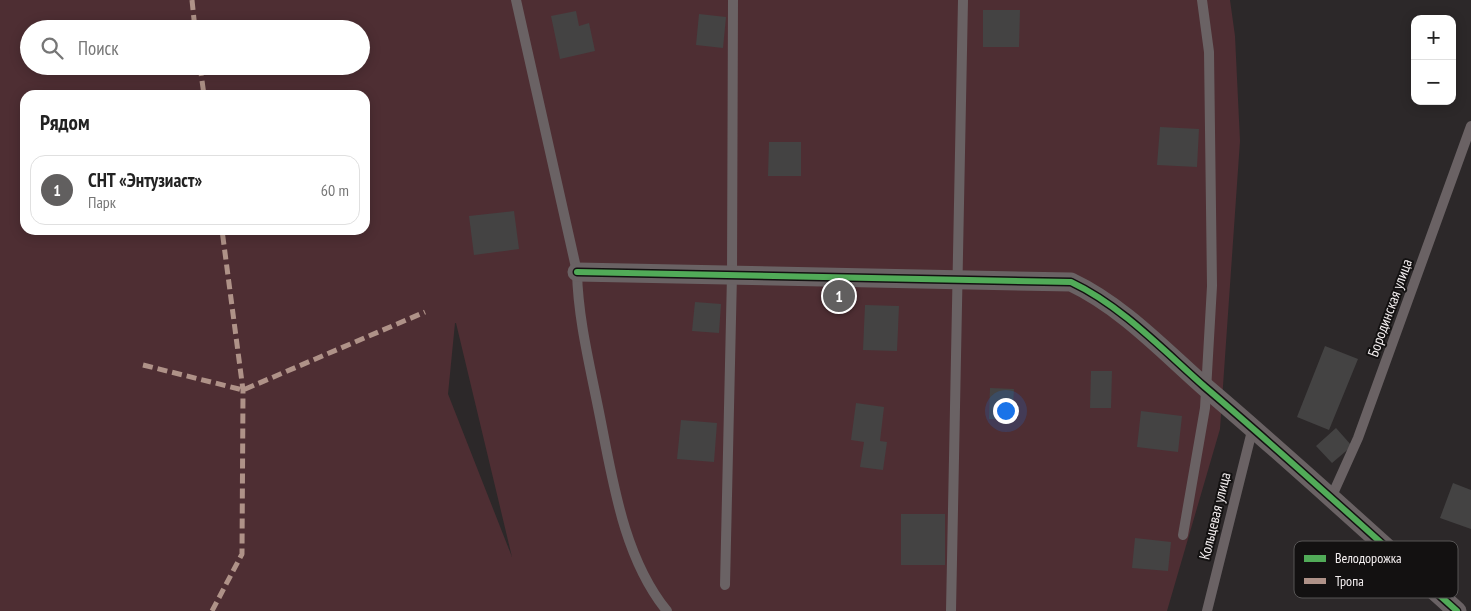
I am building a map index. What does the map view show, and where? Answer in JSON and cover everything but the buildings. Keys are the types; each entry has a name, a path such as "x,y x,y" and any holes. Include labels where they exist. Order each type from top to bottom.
{"street":[{"path":"577,272 1071,282 1109,306 1206,387 1379,541"},
{"path":"1443,598 1457,611"}],"lane":[{"path":"516,0 577,272 580,314 622,521 640,568 655,596 667,611"},
{"path":"726,584 732,275 731,50 733,0"},
{"path":"951,611 956,279 963,0"},
{"path":"1183,535 1205,408 1212,286 1209,52 1202,0"},
{"name":"Бородинская улица","path":"1331,498 1358,438 1471,126"},
{"name":"Кольцевая улица","path":"1206,611 1252,427"}],"shaded area":[{"path":"0,0 1230,0 1235,36 1240,141 1220,429 1167,611 0,611","holes":["456,323 512,557 448,394"]}],"marked path":[{"path":"192,0 194,20"},
{"path":"201,75 203,90"},
{"path":"212,611 242,554 243,390 223,235"},
{"path":"143,365 243,390 425,312"}],"cycle path":[{"path":"577,272 1071,282 1108,303 1142,330 1379,541"},
{"path":"1443,598 1457,611"}],"place":[{"name":"СНТ «Энтузиаст»","path":"839,296"}]}
